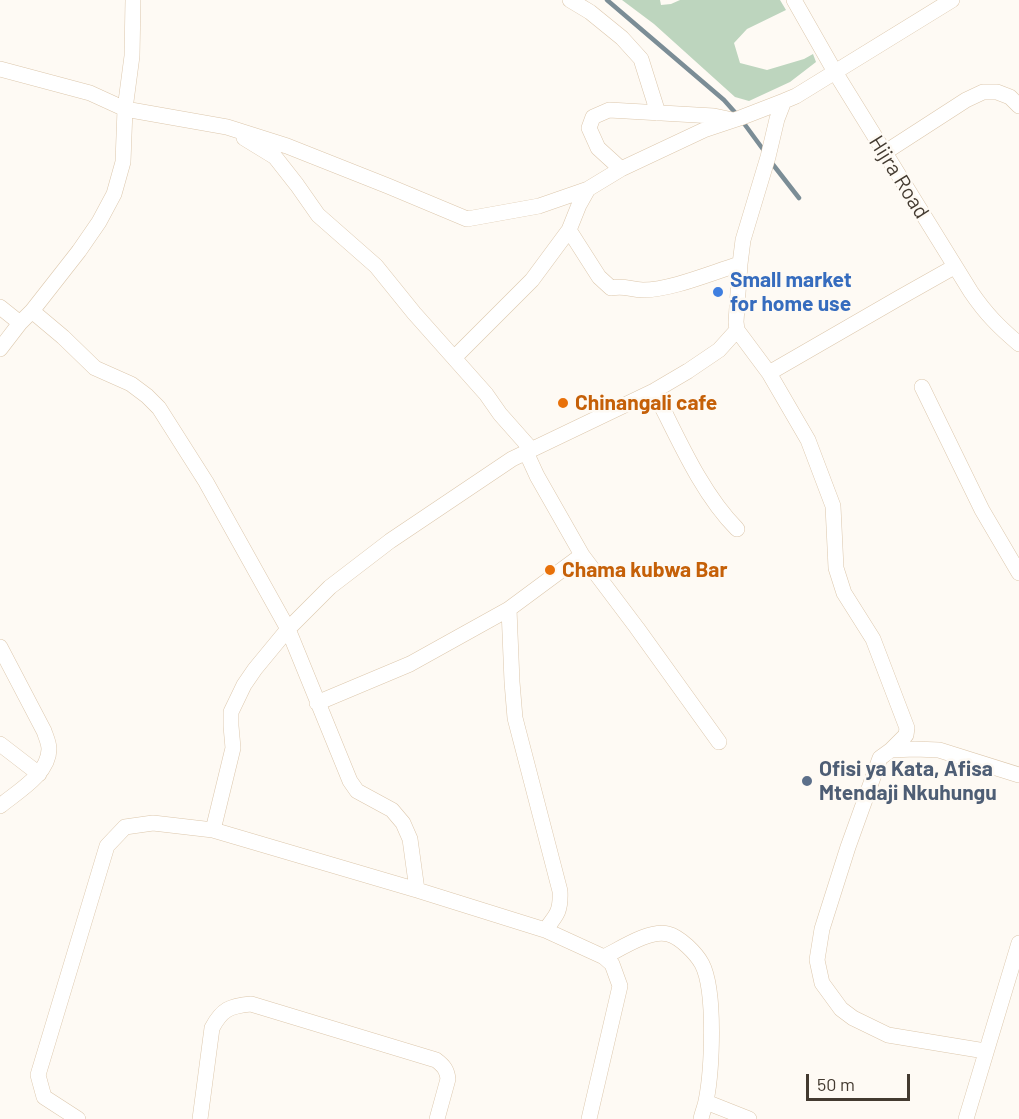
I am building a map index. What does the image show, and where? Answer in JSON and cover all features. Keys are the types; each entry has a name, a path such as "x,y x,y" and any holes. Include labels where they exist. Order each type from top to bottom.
{"street":[{"path":"0,348 79,252 114,194 123,162 125,109 132,56 133,0"},
{"path":"570,0 591,12 622,38 641,59 658,113"},
{"name":"Hijra Road","path":"794,0 835,72 954,267 986,313 1019,344"},
{"path":"0,69 90,93 125,109 227,127 287,146 467,219 539,206 588,189 621,169 704,130 796,96 952,0"},
{"path":"884,153 982,92 997,92 1015,101"},
{"path":"784,101 743,240 737,330 769,373 808,440 833,506 836,568 844,593 873,639 907,728 906,735 880,758 822,929 817,960 822,983 841,1009 853,1018 888,1035 985,1051"},
{"path":"621,169 598,148 589,128 593,117 609,110 714,116 735,120"},
{"path":"227,127 275,157 318,215 376,266 414,313 486,394 529,451 537,476 582,555 719,742"},
{"path":"454,358 532,280 568,231 588,189"},
{"path":"568,231 599,277 611,288 622,286 643,290 672,285 740,264"},
{"path":"769,373 954,267"},
{"path":"0,307 20,322"},
{"path":"32,311 95,368 131,384 159,408 206,482 288,629 350,781 357,791 392,810 404,823 410,839 417,890"},
{"path":"213,830 233,748 231,712 244,685 288,629 330,587 390,541 512,459 654,391 719,350 737,330"},
{"path":"922,387 982,510 1019,573"},
{"path":"654,391 706,489 723,515 737,529"},
{"path":"317,703 410,664 509,609 582,555"},
{"path":"509,609 515,718 560,891 561,906 545,930"},
{"path":"0,647 37,716 48,742 49,752 39,774 0,806"},
{"path":"0,744 39,774"},
{"path":"891,750 915,748 939,750 1019,774"},
{"path":"78,1119 44,1097 38,1075 107,846 125,827 153,823 213,830 417,890 545,930 604,957 612,964 620,986 589,1119"},
{"path":"604,957 636,940 667,933 684,942 702,964 708,984 711,1010 711,1062 706,1102 700,1119"},
{"path":"966,1119 1019,943"},
{"path":"200,1119 212,1028 218,1017 226,1010 236,1005 251,1004 436,1060 444,1066 448,1073 437,1119"},
{"path":"706,1102 749,1119"}],"green space":[{"path":"622,0 660,0 661,5 680,0 780,0 786,10 747,29 734,43 740,63 767,70 813,54 816,62 790,82 749,101 735,97 654,24"}],"waterway":[{"path":"607,0 724,100 765,152"},
{"path":"771,162 799,198"}],"place":[{"name":"Small market for home use","path":"718,292"},
{"name":"Chinangali cafe","path":"563,403"},
{"name":"Chama kubwa Bar","path":"550,570"},
{"name":"Ofisi ya Kata, Afisa Mtendaji Nkuhungu","path":"807,781"}]}
